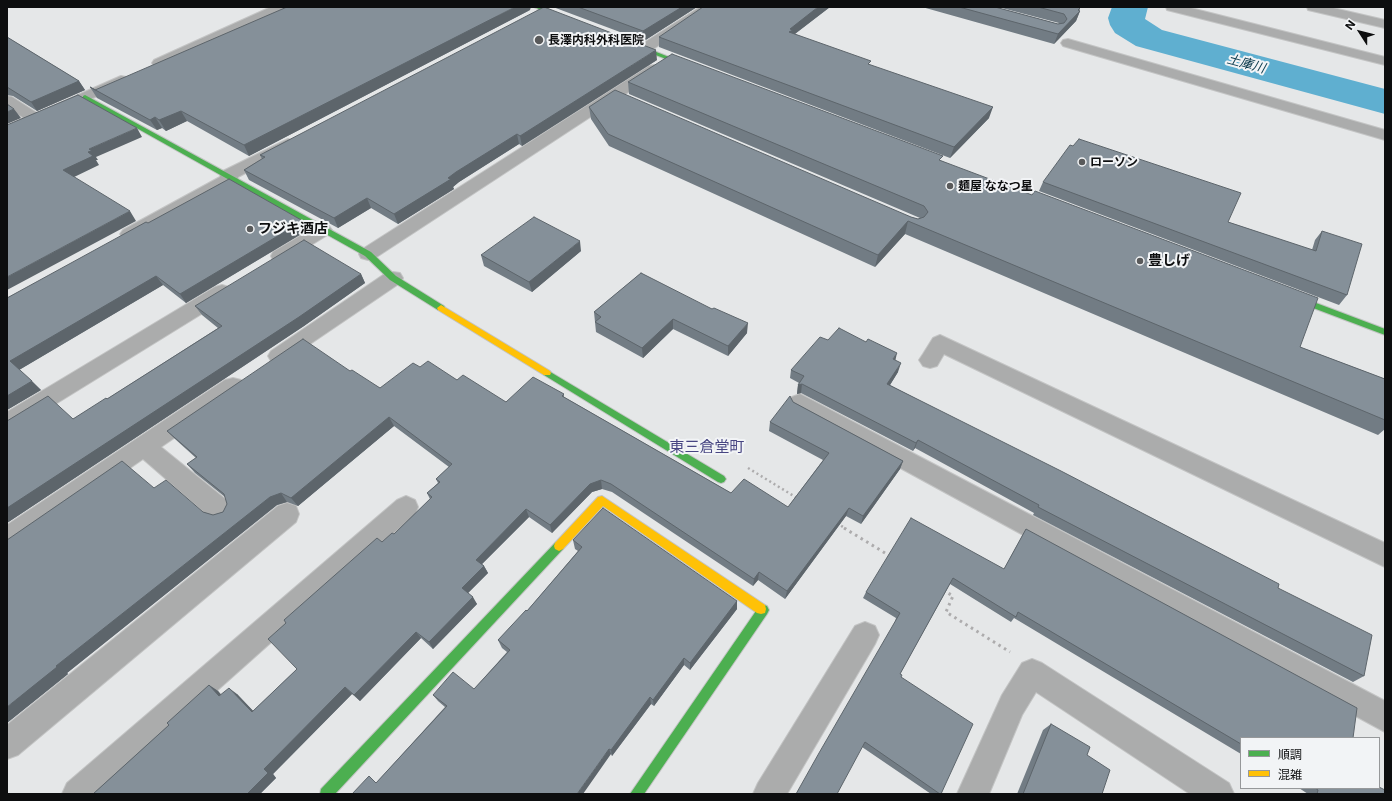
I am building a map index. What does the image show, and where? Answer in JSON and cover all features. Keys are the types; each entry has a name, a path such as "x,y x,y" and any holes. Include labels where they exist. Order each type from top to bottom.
{"street":[{"path":"150,67 281,7"},
{"path":"644,49 709,7"},
{"path":"1172,7 1385,61"},
{"path":"1313,7 1385,24"},
{"path":"537,11 580,24"},
{"path":"623,41 700,70"},
{"path":"1068,43 1385,135"},
{"path":"368,254 622,98 670,59"},
{"path":"7,132 136,73"},
{"path":"85,97 368,254 393,278 721,479"},
{"path":"7,100 36,119"},
{"path":"112,243 297,139"},
{"path":"263,267 323,230"},
{"path":"7,539 393,278"},
{"path":"7,423 236,283"},
{"path":"1281,292 1385,332"},
{"path":"930,360 940,343 1385,555"},
{"path":"800,403 1385,717"},
{"path":"144,446 221,511"},
{"path":"326,794 602,500 763,610 636,794"},
{"path":"78,794 406,507"},
{"path":"7,744 287,514"},
{"path":"769,794 865,635"},
{"path":"973,794 1012,705 1032,673 1218,794"}],"path":[{"path":"721,479 744,465 798,499"},
{"path":"831,520 892,558"},
{"path":"939,587 953,596 946,612 1013,654 1032,673"}],"building":[{"path":"287,7 515,7 244,145 181,111 159,120 155,117 150,120 95,90"},
{"path":"544,7 656,50 520,136 517,134 456,172 448,178 451,179 394,214 367,198 334,218 244,170 265,157 260,155"},
{"path":"578,7 682,7 643,31"},
{"path":"703,7 818,7 790,29 793,30 789,32 871,61 868,64 993,107 954,147 659,37"},
{"path":"959,7 995,7 1058,24 1064,23 1067,19 1064,14 1038,7 1078,7 1080,8 1078,10 1080,11 1058,34"},
{"path":"7,37 79,81 31,102 7,87"},
{"path":"672,54 943,156 939,160 1032,195 1035,191 1318,298 1300,347 1385,379 1385,420 908,221 878,255 608,134 589,107 615,90 911,217 918,219 924,217 928,212 924,206 628,82"},
{"path":"78,95 137,128 89,149 92,151 88,152 93,156 63,170 130,211 7,277 7,125"},
{"path":"7,104 14,109 7,112"},
{"path":"1079,139 1241,193 1228,222 1316,251 1322,231 1362,244 1347,295 1043,182 1070,145 1073,146"},
{"path":"229,179 303,221 180,294 156,276 10,361 32,381 7,396 7,298 146,222 148,223"},
{"path":"534,217 580,241 529,282 481,255"},
{"path":"304,240 361,274 299,317 7,508 7,421 48,396 73,419 106,398 107,399 222,326 195,306"},
{"path":"641,273 712,309 714,308 748,323 728,346 673,319 642,348 595,322 601,317 594,312"},
{"path":"839,328 866,342 868,339 897,353 893,359 901,363 887,384 1061,471 1279,584 1278,588 1372,635 1364,676 1038,507 1039,505 918,440 916,443 802,384 798,385 804,376 791,370 820,337 828,340"},
{"path":"303,339 350,371 352,370 380,388 413,363 420,367 428,361 457,380 463,375 506,402 533,377 564,394 562,396 731,493 744,479 788,507 829,453 770,422 790,396 793,402 903,461 863,516 849,508 787,591 759,572 754,579 611,484 601,480 590,484 550,525 526,509 476,560 484,566 462,588 473,597 429,642 416,632 354,695 345,687 264,769 268,773 247,794 93,794 169,725 167,723 209,685 219,696 229,688 252,712 297,669 268,639 286,623 284,620 377,538 382,542 392,533 394,534 432,497 427,493 440,482 436,479 452,464 389,417 291,498 281,493 270,497 56,666 57,667 7,707 7,540 122,461 154,488 166,480 203,512 213,515 223,512 227,504 224,494 187,464 197,457 167,431"},
{"path":"603,508 737,601 690,663 684,658 653,700 650,697 611,750 609,749 577,794 352,794 369,776 376,783 447,706 433,695 453,672 474,689 510,650 498,640 526,610 527,611 582,547 573,540"},
{"path":"911,518 1004,569 1026,529 1357,708 1353,737 1240,737 1240,743 1018,612 1016,617 953,578 900,674 902,675 901,677 973,724 941,794 865,742 837,794 796,794 900,613 866,592"},
{"path":"1051,724 1090,747 1087,755 1110,770 1102,794 1023,794"},
{"path":"1380,788 1385,790 1385,794 1317,794 1318,790 1316,789 1380,789"}],"waterway":[{"name":"土庫川","path":"1130,7 1126,18 1128,25 1149,38 1385,102"}],"traffic: fast":[{"path":"537,7 569,20"},
{"path":"629,43 694,68"},
{"path":"85,97 368,254 393,278 441,308"},
{"path":"1287,295 1385,332"},
{"path":"547,373 721,479"},
{"path":"326,794 559,546"},
{"path":"636,794 763,610 761,609"}],"traffic: slow":[{"path":"441,308 547,373"},
{"path":"559,546 602,500 761,609"}],"place":[{"name":"長澤内科外科医院","path":"539,40"},
{"name":"ローソン","path":"1082,162"},
{"name":"麺屋 ななつ星","path":"950,186"},
{"name":"フジキ酒店","path":"250,229"},
{"name":"豊しげ","path":"1140,261"}],"district":[{"name":"東三倉堂町","path":"707,447"}]}
